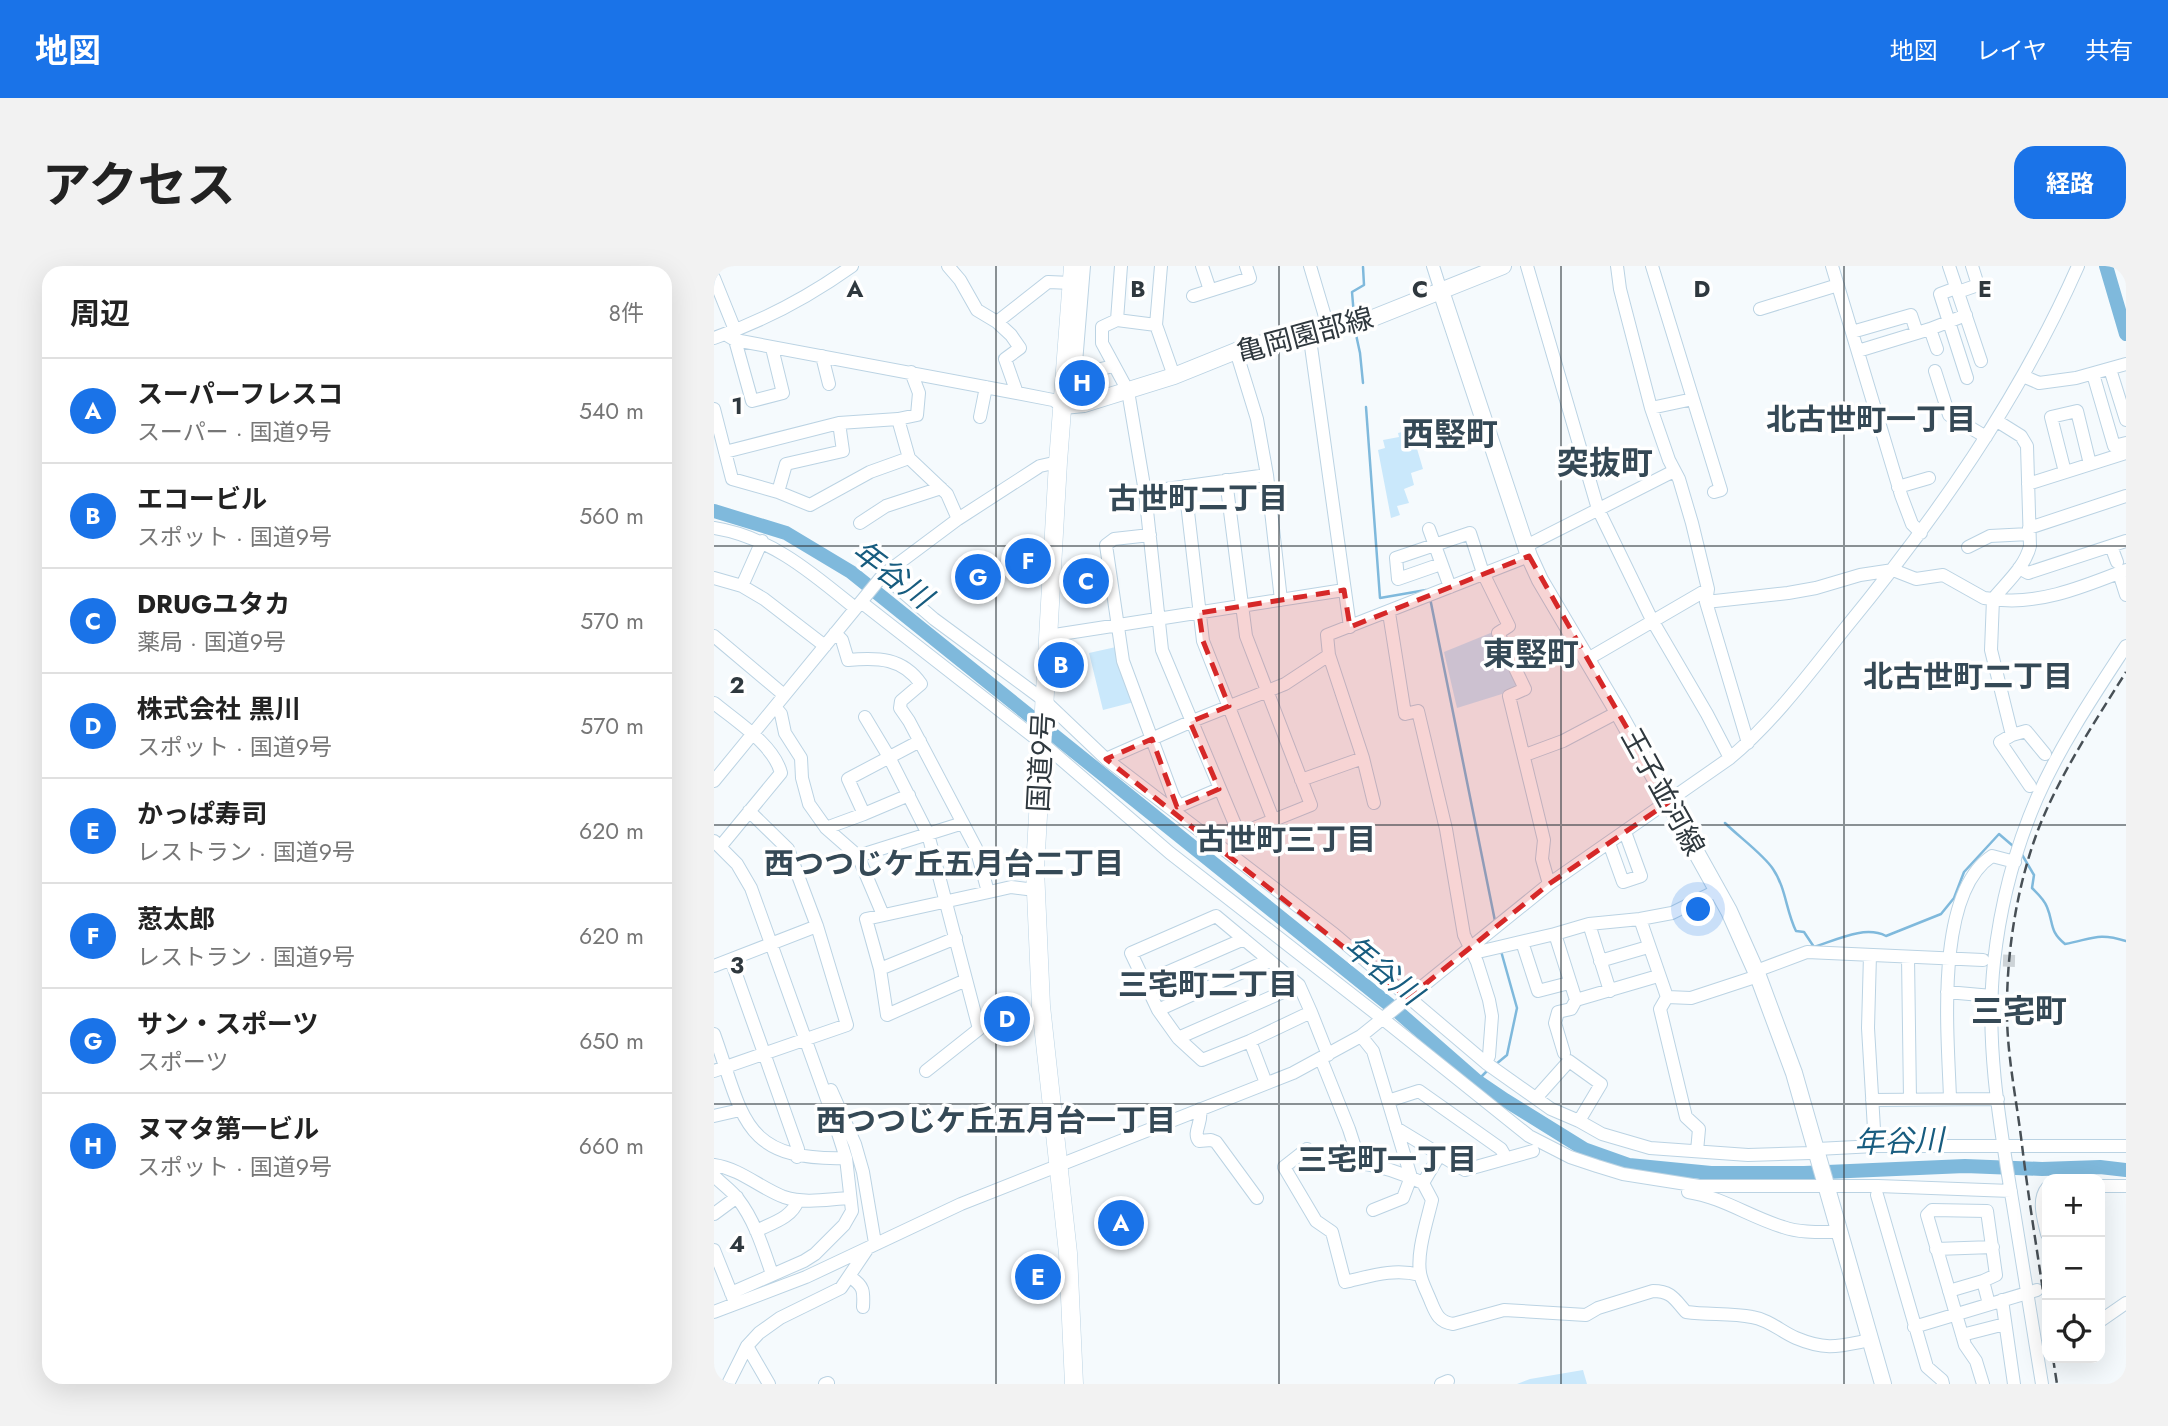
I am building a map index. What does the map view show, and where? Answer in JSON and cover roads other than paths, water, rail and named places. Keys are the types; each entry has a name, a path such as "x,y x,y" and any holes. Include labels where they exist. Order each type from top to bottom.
{"highway":[{"name":"国道9号","path":"1073,274 1070,376 1063,406 1058,463 1035,890 1041,1006 1068,1253 1074,1384"}],"main road":[{"name":"亀岡園部線","path":"1063,406 1084,404 1128,391 1236,351 1283,337 1329,330 1368,320 1503,266"},
{"name":"王子並河線","path":"1441,291 1527,551 1586,660 1718,890 1757,973 1794,1073 1883,1384"}],"street":[{"path":"727,335 822,287 852,266"},
{"path":"948,266 961,280 976,310 997,322 1020,348 1005,359 1017,393"},
{"path":"1084,266 1070,376 1113,366"},
{"path":"1117,320 1121,266"},
{"path":"1161,266 1156,325 1174,376"},
{"path":"1202,266 1210,290"},
{"path":"1193,296 1250,278 1246,266"},
{"path":"1310,266 1329,330"},
{"path":"1433,266 1441,291"},
{"path":"1527,266 1598,509 1652,620 1730,758"},
{"path":"1617,266 1620,289 1651,408 1692,523 1707,595 1748,743"},
{"path":"1652,266 1721,490 1714,492"},
{"path":"1832,266 1898,486 1912,524 1921,533"},
{"path":"1949,266 1982,361"},
{"path":"1967,378 1940,294 1978,285 1972,266"},
{"path":"733,1298 806,1277 961,1204 1325,1057 1361,1036 1549,884 1730,758 1748,743 1921,533 1997,421 2041,345 2078,266"},
{"path":"997,322 1048,282 1073,274"},
{"path":"714,278 727,335 752,401 783,393 772,348"},
{"path":"1760,309 1838,285"},
{"path":"1852,332 1911,314 1937,349"},
{"path":"1858,351 1966,315"},
{"path":"1156,325 1117,320 1102,327 1102,343 1128,391 1145,492 1161,650 1239,834 1311,804 1246,636 1226,480"},
{"path":"1309,332 1350,627"},
{"path":"727,335 772,348 1053,400 1063,406"},
{"path":"1236,351 1257,419 1267,475 1282,600"},
{"path":"822,356 829,384"},
{"path":"2023,376 2039,383 2093,374 2126,364"},
{"path":"2110,369 2126,420"},
{"path":"1936,371 1949,415 1986,438"},
{"path":"725,452 839,423 917,415 919,393 911,372"},
{"path":"2093,374 2114,446 2126,443"},
{"path":"980,417 986,387"},
{"path":"1651,408 1693,400"},
{"path":"714,409 732,479 778,492 810,505 870,472 909,458"},
{"path":"2065,472 2051,417 2077,411 2090,464"},
{"path":"898,419 909,458 947,494 958,519"},
{"path":"1997,421 2021,436 2027,446 2027,556 1993,600 1991,650 2012,735"},
{"path":"778,492 786,464 843,451 839,423"},
{"path":"2028,484 2126,453"},
{"path":"714,781 882,577 958,519 1040,466 1058,463"},
{"path":"1374,803 1363,758 1329,655 1328,635 1389,613 1483,573 1527,551 1598,509 1674,471"},
{"path":"1145,492 1267,475"},
{"path":"1898,486 1929,478"},
{"path":"1185,486 1203,641 1273,819"},
{"path":"860,523 886,506 941,488"},
{"path":"1968,547 1990,536 2029,531 2126,496"},
{"path":"714,528 762,541 860,602 1042,742 1170,853 1385,1017 1529,1136 1570,1157 1623,1174 1699,1186 1826,1184 2010,1187"},
{"path":"1429,528 1450,587"},
{"path":"1441,564 1398,579 1396,558 1469,533 1483,573 1509,626 1498,633 1525,689 1509,696 1544,840 1542,859 1549,884"},
{"path":"1150,535 1114,539 1106,545 1123,661 1179,806 1219,789"},
{"path":"742,586 762,541"},
{"path":"2019,568 2028,573 2126,541"},
{"path":"2111,546 2121,569 2126,595"},
{"path":"1586,660 1652,620 1707,595 1797,591 1860,575 1893,570 1907,578 1916,579 1943,575 1984,598 2012,601 2043,598 2121,569"},
{"path":"882,577 1044,704 1106,760 1334,934 1405,1000 1486,1063 1551,1109 1602,1134 1650,1148 1748,1155 1818,1153 1875,1146 2004,1150 2126,1146"},
{"path":"714,578 742,586 764,599 824,646"},
{"path":"1048,636 1344,590"},
{"path":"1389,613 1405,714 1418,711 1446,829 1464,935 1477,962 1492,1016 1486,1063"},
{"path":"835,633 842,640 848,660 875,657 912,670 921,684 901,701 900,708 976,848 988,892"},
{"path":"714,636 784,695"},
{"path":"2042,1384 2032,1291 2010,1187 1998,1099 1992,1044 1994,962 2015,862 2038,797 2067,743 2126,646"},
{"path":"1106,760 1190,722 1285,684 1329,655"},
{"path":"714,704 752,734 778,762 781,773 717,844 737,864 748,881 772,945 846,1158 852,1211 844,1225 815,1254 772,1274 714,1312"},
{"path":"775,707 781,714 785,733 801,758 802,778 809,804 825,828 859,856 883,915"},
{"path":"1525,755 1563,741 1618,712"},
{"path":"865,718 889,757 928,834 979,1029 926,1072"},
{"path":"2030,786 2000,742 2026,731 2045,754"},
{"path":"864,814 848,779 920,741"},
{"path":"1301,780 1363,758"},
{"path":"825,828 909,795"},
{"path":"720,1069 847,1025 817,926 788,849 749,811"},
{"path":"859,856 963,823"},
{"path":"1609,843 1623,882 1641,876 1625,832"},
{"path":"1950,1098 1947,992 1956,914 1970,877 1981,863 1992,856 2015,862"},
{"path":"966,980 887,1015 880,969 866,919 1011,887 1035,890"},
{"path":"1470,948 1478,952 1589,924 1640,919 1683,909 1718,890"},
{"path":"1311,1012 1202,1060 1178,1038 1158,1010 1131,953 1216,916 1299,985 1311,1012 1360,1163 1380,1166 1389,1172 1417,1180"},
{"path":"1640,919 1667,997"},
{"path":"1589,924 1609,991"},
{"path":"714,967 817,926"},
{"path":"1555,934 1576,1000"},
{"path":"880,969 956,939"},
{"path":"1145,982 1244,939"},
{"path":"1522,942 1538,991 1569,983"},
{"path":"1600,961 1648,947"},
{"path":"1667,997 1691,998 1807,952 1983,960"},
{"path":"1870,955 1868,1028 1875,1146"},
{"path":"1908,957 1910,1099"},
{"path":"731,960 798,1149 797,1157"},
{"path":"1158,1010 1269,960"},
{"path":"1564,1053 1555,1023 1558,1012 1571,1009 1576,1000 1658,976"},
{"path":"1178,1038 1299,985"},
{"path":"1947,992 1992,996"},
{"path":"1667,997 1660,1009 1686,1117 1699,1129 1697,1151"},
{"path":"714,1034 720,1069 750,1129 777,1149 797,1157 846,1158"},
{"path":"1361,1036 1373,1051 1396,1128 1417,1180 1432,1200 1419,1264 1420,1275 1437,1317 1445,1323 1453,1324 1504,1310 1586,1315 1598,1308 1653,1291 1662,1291 1677,1299 1686,1312 1750,1316 1770,1321 1797,1338 1820,1347 1830,1348 1870,1340"},
{"path":"728,1384 747,1346 759,1333 780,1318 841,1288 872,1245 863,1172 855,1144 806,1040"},
{"path":"1250,1041 1266,1083"},
{"path":"1536,1098 1569,1061 1601,1084 1579,1121"},
{"path":"1388,1101 1419,1091 1501,1149 1506,1158"},
{"path":"1872,1100 1998,1099"},
{"path":"1200,1109 1201,1122 1195,1132 1199,1142 1216,1142 1257,1198"},
{"path":"714,1116 740,1110"},
{"path":"1396,1128 1465,1170 1533,1151"},
{"path":"1307,1149 1284,1167 1316,1221 1332,1232 1345,1282 1388,1272 1405,1271 1420,1275"},
{"path":"1373,1210 1403,1198 1439,1156"},
{"path":"714,1166 744,1174 781,1196 798,1200 850,1198"},
{"path":"714,1176 737,1197 756,1231 772,1274"},
{"path":"1654,1179 1664,1189 1708,1195 1782,1227 1798,1231 1838,1232"},
{"path":"2105,1186 2126,1186"},
{"path":"1877,1195 1927,1367 1934,1371 1943,1384"},
{"path":"714,1214 737,1197"},
{"path":"756,1231 788,1216 798,1200"},
{"path":"1949,1291 1983,1282 1996,1275 1987,1211 1932,1210 1927,1215 1936,1249 1962,1335 1976,1361 1983,1384"},
{"path":"1936,1249 1993,1247"},
{"path":"715,1255 733,1298"},
{"path":"850,1278 860,1283 864,1290 863,1307"},
{"path":"1983,1282 1989,1304"},
{"path":"1914,1327 2032,1291"},
{"path":"2002,1300 2014,1384"},
{"path":"2105,1318 2126,1303"},
{"path":"1962,1335 2005,1324"},
{"path":"747,1346 769,1384"}],"waterway":[{"path":"2106,266 2126,334"},
{"path":"1354,316 1352,292 1364,285 1363,267"},
{"path":"1355,330 1363,383"},
{"path":"1366,407 1380,598 1426,590 1427,592"},
{"name":"年谷川","path":"714,511 786,533 851,572 1397,1011 1477,1081 1584,1149 1629,1165 1711,1173 1804,1173 1965,1166 2042,1169 2100,1167 2126,1170"},
{"path":"1430,598 1495,921"},
{"path":"1725,823 1773,869 1781,884 1796,931 1804,932 1814,947 1860,933 1886,936 1941,914 1954,898 1964,872 1999,834 2013,846"},
{"path":"2021,853 2034,875 2032,888 2044,902 2054,931 2065,944 2102,937 2126,941"},
{"path":"1495,1065 1507,1055 1517,1008 1501,951"},
{"path":"1477,1081 1487,1071"}],"tunnel":[{"path":"1985,960 2019,961"}],"railway":[{"path":"2044,1300 2009,1050 2007,994 2014,922 2030,852 2047,809 2067,769 2126,672"},
{"path":"2054,1363 2057,1384"}],"place":[{"name":"ヌマタ第一ビル","path":"1082,383"},
{"name":"荵太郎","path":"1028,561"},
{"name":"サン・スポーツ","path":"978,577"},
{"name":"DRUGユタカ","path":"1086,581"},
{"name":"エコービル","path":"1061,665"},
{"name":"株式会社 黒川","path":"1007,1019"},
{"name":"スーパーフレスコ","path":"1121,1223"},
{"name":"かっぱ寿司","path":"1038,1277"}],"district":[{"name":"北古世町一丁目","path":"1871,419"},
{"name":"西竪町","path":"1450,434"},
{"name":"突抜町","path":"1605,463"},
{"name":"古世町二丁目","path":"1198,498"},
{"name":"東竪町","path":"1531,654"},
{"name":"北古世町二丁目","path":"1968,676"},
{"name":"古世町三丁目","path":"1286,839"},
{"name":"西つつじケ丘五月台二丁目","path":"944,863"},
{"name":"三宅町二丁目","path":"1208,984"},
{"name":"三宅町","path":"2019,1011"},
{"name":"西つつじケ丘五月台一丁目","path":"996,1120"},
{"name":"三宅町一丁目","path":"1387,1159"}]}
